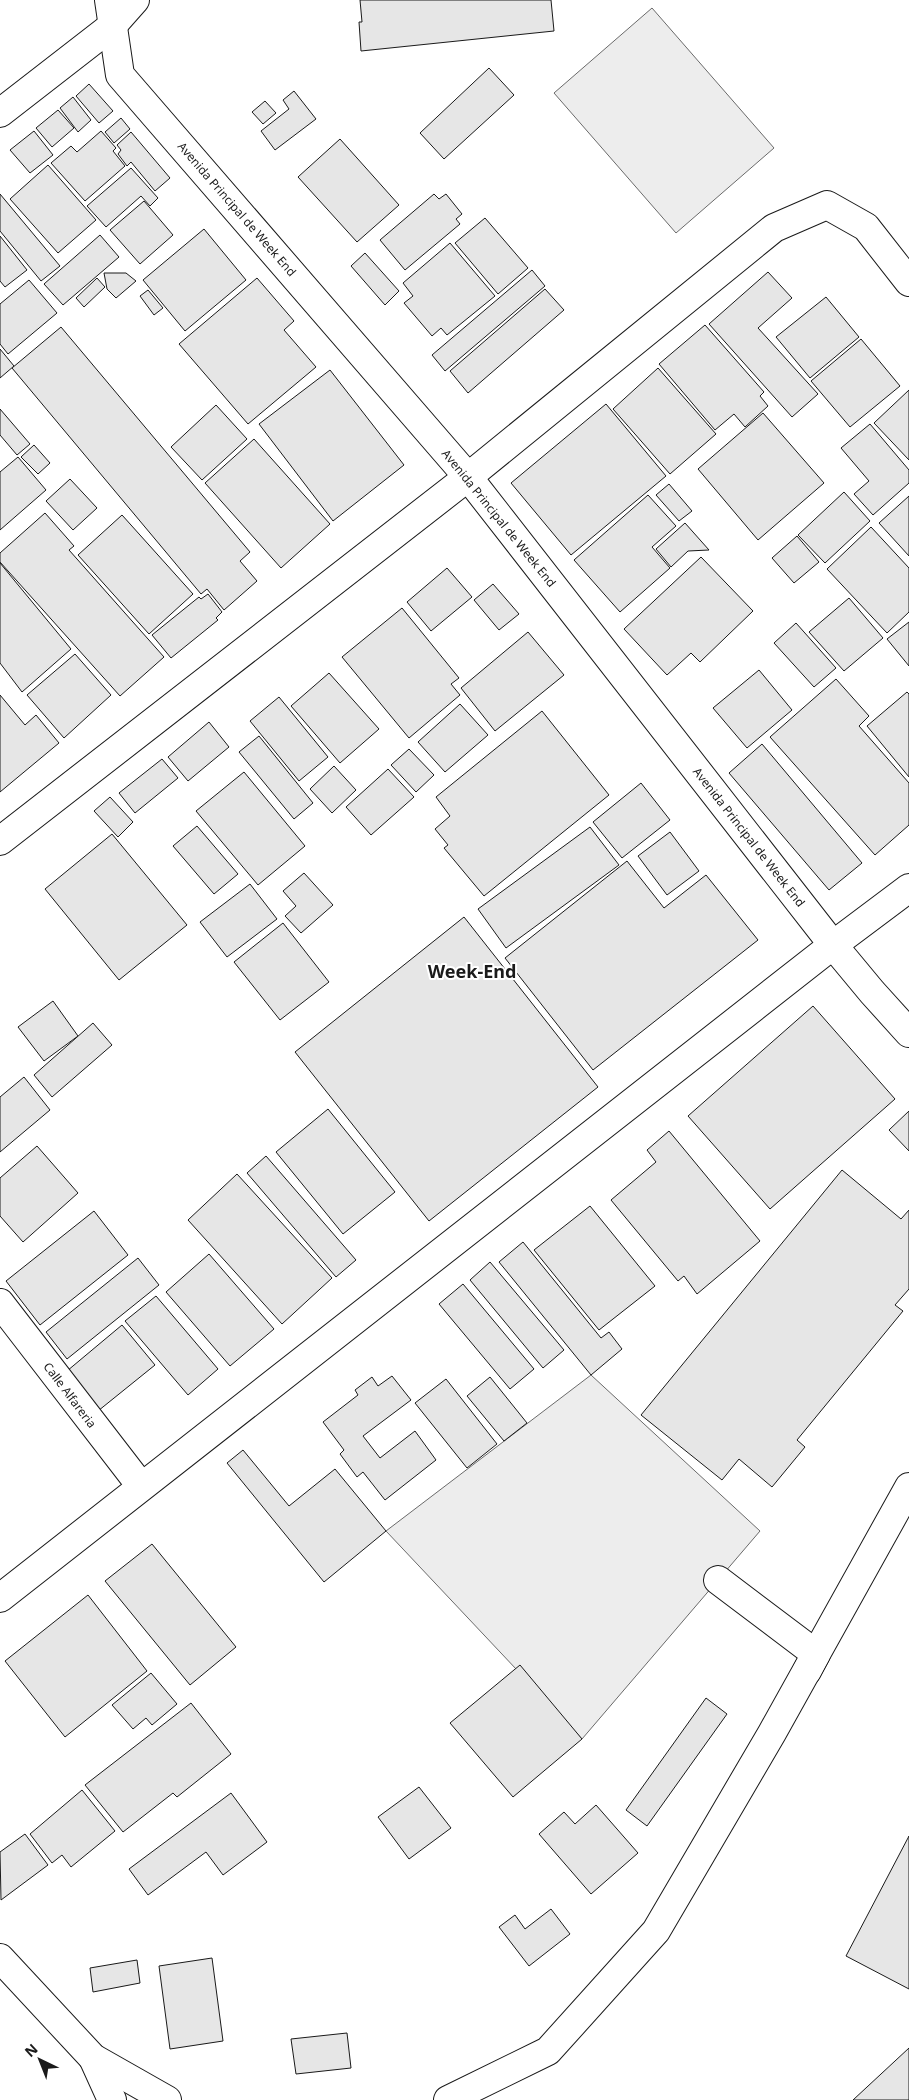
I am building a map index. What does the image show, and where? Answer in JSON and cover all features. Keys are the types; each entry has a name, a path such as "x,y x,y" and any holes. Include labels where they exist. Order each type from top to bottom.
{"street":[{"path":"0,113 110,13 135,0"},
{"name":"Avenida Principal de Week End","path":"110,13 120,74 468,477 833,945 909,1033"},
{"path":"0,841 468,477 774,228 827,206 866,227 909,282"},
{"path":"0,1598 833,945 909,888"},
{"name":"Calle Alfareria","path":"0,1303 141,1486"},
{"path":"448,2100 548,2051 656,1931 816,1654 909,1487"},
{"path":"718,1580 816,1654"},
{"path":"0,1958 93,2058 167,2100"},
{"path":"93,2058 112,2100"}],"shaded area":[{"path":"652,8 774,148 676,233 554,93"},
{"path":"591,1375 760,1531 582,1739 386,1531"}],"building":[{"path":"360,0 551,0 554,31 361,51 359,22 362,22"},
{"path":"489,68 514,95 444,159 420,133"},
{"path":"89,84 113,111 99,123 76,96"},
{"path":"294,91 316,119 275,150 261,131 289,109 283,100"},
{"path":"73,97 91,120 78,132 60,108"},
{"path":"265,101 276,113 263,124 252,112"},
{"path":"58,110 74,128 52,147 36,128"},
{"path":"121,118 130,129 114,143 105,132"},
{"path":"34,131 53,155 30,173 10,150"},
{"path":"101,131 116,148 113,151 125,166 85,201 51,163 71,146 77,152"},
{"path":"131,132 170,178 155,191 131,162 127,166 118,154 121,150 117,145"},
{"path":"340,139 399,205 357,242 298,177"},
{"path":"48,165 96,220 58,253 10,199"},
{"path":"131,168 158,198 150,206 141,196 106,227 87,206"},
{"path":"0,194 60,266 41,281 0,231"},
{"path":"434,194 439,199 446,194 462,214 456,219 460,224 405,270 380,240"},
{"path":"144,201 173,235 140,264 110,230"},
{"path":"485,218 528,268 498,294 455,243"},
{"path":"204,229 246,280 185,331 143,280"},
{"path":"100,235 119,257 63,305 44,284"},
{"path":"0,236 27,270 5,287 0,281"},
{"path":"450,243 495,296 447,335 441,328 432,336 404,303 413,296 403,283"},
{"path":"365,253 399,291 385,305 351,266"},
{"path":"532,270 545,286 445,371 432,355"},
{"path":"768,272 792,298 758,328 818,394 792,417 709,324"},
{"path":"104,273 126,273 136,281 116,298 107,289"},
{"path":"97,278 105,287 84,307 76,298"},
{"path":"257,278 294,321 284,330 316,367 248,424 179,344"},
{"path":"29,280 57,313 8,354 0,344 0,304"},
{"path":"545,289 564,310 468,393 450,371"},
{"path":"148,290 163,308 154,315 140,296"},
{"path":"826,297 859,337 810,378 776,337"},
{"path":"705,325 764,392 760,396 768,406 745,427 734,414 715,430 659,364"},
{"path":"61,327 250,552 240,561 257,581 224,610 207,589 201,594 12,368"},
{"path":"861,339 900,386 850,427 811,381"},
{"path":"0,349 14,366 0,378"},
{"path":"658,368 716,434 670,474 613,409"},
{"path":"330,370 404,465 333,521 259,424"},
{"path":"909,390 909,460 874,423"},
{"path":"606,404 666,476 571,555 511,483"},
{"path":"216,405 247,439 202,480 171,447"},
{"path":"0,409 30,444 17,455 0,435"},
{"path":"763,413 824,483 758,540 698,469"},
{"path":"870,424 909,470 909,483 873,515 854,494 869,481 841,448"},
{"path":"254,439 330,524 281,568 205,483"},
{"path":"34,445 50,463 38,474 21,457"},
{"path":"18,457 46,490 0,530 0,472"},
{"path":"70,479 97,508 73,530 46,501"},
{"path":"669,484 692,511 679,521 656,495"},
{"path":"844,492 870,521 825,563 798,535"},
{"path":"648,495 676,526 652,547 670,568 620,612 574,560"},
{"path":"909,496 909,556 879,523"},
{"path":"45,513 74,546 69,550 164,657 120,696 0,562 0,553"},
{"path":"122,515 193,594 149,634 78,555"},
{"path":"685,523 709,550 688,551 671,567 656,549"},
{"path":"871,527 909,568 909,612 887,633 827,569"},
{"path":"797,536 819,562 794,583 772,558"},
{"path":"701,557 753,611 700,662 691,653 667,675 624,629"},
{"path":"0,563 71,649 22,692 0,663"},
{"path":"447,568 472,597 431,631 407,602"},
{"path":"493,584 519,614 499,630 474,600"},
{"path":"208,594 222,612 216,618 218,620 171,658 152,635 199,597 201,599"},
{"path":"849,598 883,638 844,671 809,632"},
{"path":"402,608 459,678 451,684 460,695 409,738 342,657"},
{"path":"909,622 909,666 887,639"},
{"path":"796,623 836,668 814,687 774,643"},
{"path":"528,632 564,675 495,731 461,688"},
{"path":"75,654 111,695 64,738 27,695"},
{"path":"759,670 792,710 747,748 713,708"},
{"path":"329,673 379,729 340,763 291,706"},
{"path":"836,679 869,716 859,726 909,783 909,825 875,855 770,737"},
{"path":"907,692 909,694 909,777 867,726"},
{"path":"0,695 25,725 36,715 59,743 0,792"},
{"path":"279,697 328,757 299,781 250,721"},
{"path":"460,704 488,735 445,772 418,742"},
{"path":"542,711 609,795 484,896 444,848 448,845 435,829 450,816 436,797"},
{"path":"209,722 229,747 188,781 168,757"},
{"path":"259,736 313,803 294,819 239,752"},
{"path":"762,744 862,863 829,890 729,773"},
{"path":"409,749 434,775 416,792 391,765"},
{"path":"162,759 178,778 135,813 119,793"},
{"path":"334,766 356,790 332,813 310,789"},
{"path":"388,769 414,797 371,835 346,807"},
{"path":"244,772 305,846 258,885 196,811"},
{"path":"641,783 670,820 622,858 593,822"},
{"path":"110,797 133,822 118,837 94,811"},
{"path":"197,826 238,874 214,894 173,846"},
{"path":"590,827 619,865 506,948 478,909"},
{"path":"670,832 699,871 667,895 638,856"},
{"path":"112,834 187,925 119,980 45,889"},
{"path":"627,861 664,908 706,875 758,940 593,1070 505,958"},
{"path":"304,873 333,905 301,933 285,916 296,906 283,891"},
{"path":"250,884 277,919 227,957 200,922"},
{"path":"464,917 598,1087 429,1221 295,1052"},
{"path":"283,923 329,982 280,1020 234,962"},
{"path":"53,1001 78,1036 44,1061 18,1027"},
{"path":"813,1006 895,1099 770,1209 688,1116"},
{"path":"93,1023 112,1045 52,1097 34,1075"},
{"path":"24,1077 50,1110 0,1152 0,1097"},
{"path":"328,1109 395,1192 343,1234 276,1152"},
{"path":"909,1111 909,1151 889,1130"},
{"path":"669,1131 760,1241 697,1294 684,1276 678,1281 611,1200 656,1162 647,1150"},
{"path":"37,1146 78,1193 23,1242 0,1216 0,1178"},
{"path":"266,1156 356,1260 336,1277 247,1173"},
{"path":"842,1170 901,1219 909,1210 909,1289 895,1305 903,1311 797,1440 805,1447 772,1487 739,1459 722,1480 641,1415"},
{"path":"237,1174 332,1278 282,1324 188,1220"},
{"path":"590,1206 655,1286 599,1330 534,1250"},
{"path":"94,1211 128,1255 40,1325 6,1281"},
{"path":"523,1242 601,1338 609,1332 622,1349 591,1375 499,1262"},
{"path":"209,1254 274,1329 230,1366 166,1292"},
{"path":"138,1258 159,1285 67,1359 46,1332"},
{"path":"490,1262 564,1350 543,1368 470,1280"},
{"path":"463,1284 534,1369 510,1389 439,1304"},
{"path":"156,1296 218,1369 188,1395 125,1321"},
{"path":"122,1325 155,1365 93,1415 61,1376"},
{"path":"392,1376 411,1400 363,1436 380,1458 415,1431 436,1460 385,1500 363,1472 357,1477 340,1454 344,1450 323,1422 358,1395 355,1390 372,1377 378,1386"},
{"path":"490,1377 527,1423 504,1441 467,1396"},
{"path":"446,1379 497,1444 467,1468 415,1403"},
{"path":"243,1450 289,1506 335,1469 386,1531 324,1582 227,1463"},
{"path":"152,1544 236,1647 190,1685 105,1581"},
{"path":"88,1595 147,1671 65,1737 5,1661"},
{"path":"520,1665 582,1739 513,1797 450,1723"},
{"path":"151,1673 177,1704 152,1725 146,1718 133,1729 112,1705"},
{"path":"706,1698 727,1714 647,1826 626,1810"},
{"path":"191,1703 231,1754 177,1797 173,1793 123,1832 85,1785"},
{"path":"419,1787 451,1828 409,1859 378,1817"},
{"path":"82,1790 115,1831 71,1867 62,1855 52,1863 30,1834"},
{"path":"231,1793 267,1842 223,1875 206,1852 148,1895 129,1869"},
{"path":"596,1805 638,1853 591,1894 539,1834 564,1812 575,1824"},
{"path":"25,1834 48,1865 1,1900 0,1852"},
{"path":"909,1836 909,1989 846,1956"},
{"path":"551,1909 570,1934 529,1966 499,1927 515,1915 525,1929"},
{"path":"212,1958 223,2041 170,2049 159,1966"},
{"path":"137,1960 140,1983 93,1992 90,1968"},
{"path":"347,2033 351,2068 296,2074 291,2039"},
{"path":"909,2048 909,2100 853,2100"}],"district":[{"name":"Week-End","path":"472,971"}]}
